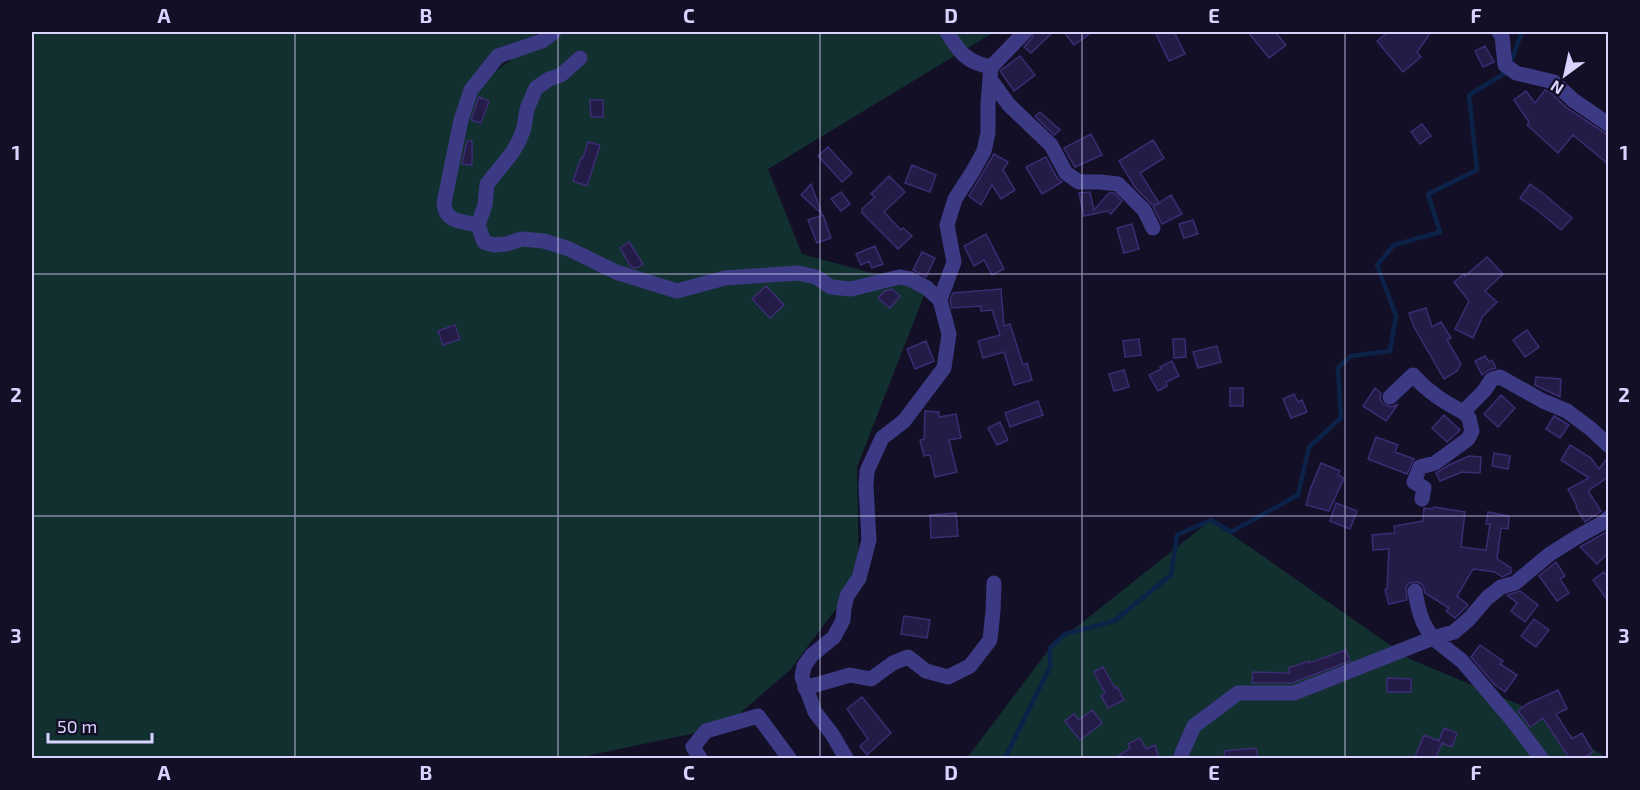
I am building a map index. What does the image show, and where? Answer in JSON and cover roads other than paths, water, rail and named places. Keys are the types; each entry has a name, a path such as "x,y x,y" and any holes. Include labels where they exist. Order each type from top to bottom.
{"street":[{"path":"478,225 449,218 444,212 461,120 471,90 498,56 542,41 554,32"},
{"path":"947,32 962,54 990,73 1009,105 1051,145 1066,173 1079,183 1118,184 1144,210 1153,228"},
{"path":"940,300 954,262 947,225 955,199 984,151 988,133 990,73 1025,32"},
{"path":"1499,32 1511,69 1554,82 1574,100 1608,124"},
{"path":"580,58 561,75 536,88 527,109 524,129 519,141 487,184 485,204 478,225 484,242 494,245 522,239 544,241 569,249 616,272 677,291 725,278 798,273 816,277 831,286 851,289 899,277 910,279 927,288 940,300 949,334 944,368 904,421 882,438 867,471 869,540 859,578 847,596 843,620 834,638 812,655 804,666 802,677 815,712 832,734 846,759"},
{"path":"1389,397 1413,375 1443,402 1463,412 1469,418 1472,431 1468,439 1435,463 1420,467 1414,482 1424,488 1422,499"},
{"path":"1463,412 1485,390 1492,379 1500,377 1543,402 1567,411 1608,445"},
{"path":"1181,759 1194,726 1238,693 1294,693 1433,638 1454,632 1501,587 1515,583 1550,554 1608,518"},
{"path":"806,688 850,675 871,679 893,663 908,657 926,671 948,677 970,666 990,640 994,583"},
{"path":"1415,591 1420,618 1425,628 1433,638 1462,661 1513,721 1541,759"},
{"path":"700,759 693,747 706,731 758,716 789,759"}],"waterway":[{"path":"1510,64 1521,35 1518,32"},
{"path":"1005,758 1050,667 1050,648 1065,634 1114,621 1171,575 1177,535 1211,520 1231,532 1298,495 1309,447 1341,418 1338,368 1351,356 1390,351 1396,316 1377,265 1394,245 1440,232 1428,194 1477,170 1469,95 1507,72"}]}
